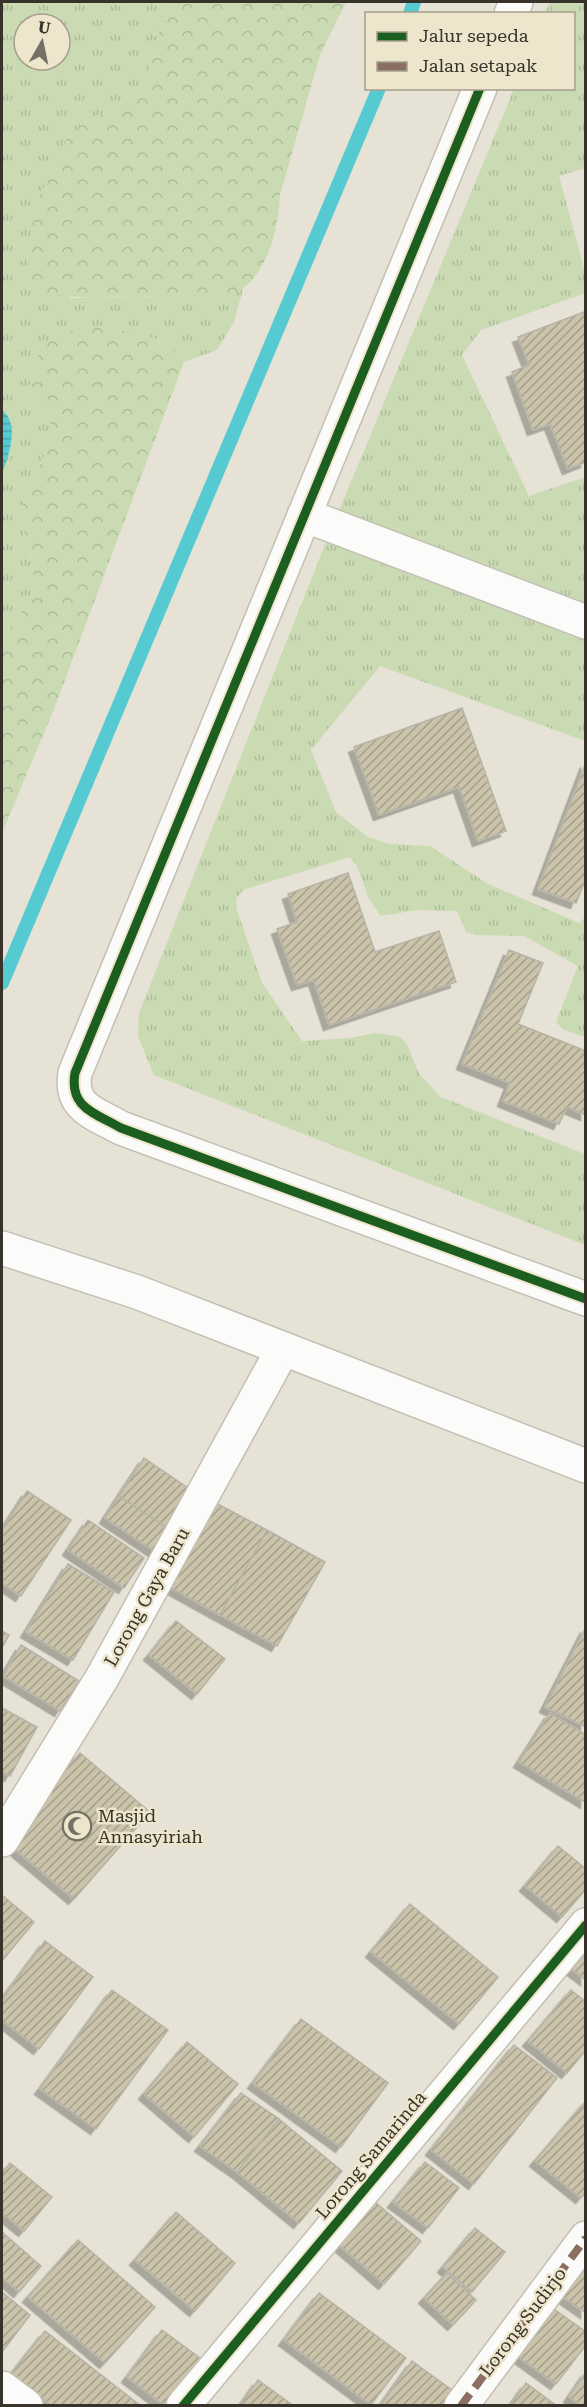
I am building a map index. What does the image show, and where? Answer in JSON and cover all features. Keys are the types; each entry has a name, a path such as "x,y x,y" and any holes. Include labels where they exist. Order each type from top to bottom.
{"street":[{"path":"479,90 75,1073 73,1085 76,1099 91,1111 121,1128 585,1299"},
{"path":"304,515 585,622"},
{"path":"2,1248 137,1292 585,1466"},
{"name":"Lorong Gaya Baru","path":"2,1840 102,1678 283,1349"},
{"name":"Lorong Samarinda","path":"183,2406 585,1925"},
{"name":"Lorong Sudirjo","path":"461,2406 585,2238"},
{"path":"2,2388 26,2406"}],"green space":[{"path":"2,2 177,2 158,33 148,75 137,91 121,104 83,124 70,298 136,296 202,300 224,298 243,289 234,322 217,350 184,362 157,339 29,389 53,427 49,447 26,493 21,515 35,582 26,605 12,626 2,631"},
{"path":"177,2 346,2 320,55 280,195 272,241 260,270 238,291 215,300 137,296 69,296 42,292 28,287 29,244 35,205 68,137 83,124 121,104 137,91 148,75 158,33"},
{"path":"550,2 585,2 585,168 559,176 585,272 585,293 481,330 462,355 529,496 585,477 585,741 380,666 311,750 336,812 368,837 389,844 430,846 488,884 579,923 585,917 585,1037 564,1030 556,1022 578,966 524,936 476,935 466,932 457,911 417,910 381,916 369,899 357,866 350,857 243,890 236,899 237,910 262,983 302,1041 351,1038 374,1033 398,1036 406,1042 419,1074 441,1097 585,1154 585,1245 154,1075 138,1036 139,1013 326,542 514,90 575,90 575,12 545,12"},
{"path":"98,327 157,339 184,362 54,709 2,833 2,631 12,626 26,605 35,582 21,515 26,493 49,447 53,427 29,389 30,382 40,352 50,340 66,332"}],"water":[{"path":"2,410 11,423 12,431 10,449 2,473"}],"building":[{"path":"584,312 586,317 586,462 568,469 550,424 533,430 512,372 529,365 518,337"},
{"path":"462,708 506,831 478,841 459,787 379,815 354,747"},
{"path":"586,762 586,878 576,903 538,889"},
{"path":"348,873 375,952 439,931 456,982 329,1025 314,980 297,985 277,929 297,922 288,894"},
{"path":"509,950 543,963 518,1024 586,1051 586,1115 567,1107 559,1124 503,1101 510,1083 462,1064"},
{"path":"144,1458 194,1492 169,1529 119,1496"},
{"path":"27,1491 71,1520 21,1596 2,1583 2,1530"},
{"path":"119,1496 169,1529 154,1551 105,1518"},
{"path":"212,1501 267,1530 220,1615 166,1585"},
{"path":"88,1520 144,1558 124,1588 68,1550"},
{"path":"267,1530 325,1562 277,1646 220,1615"},
{"path":"68,1564 114,1592 73,1660 26,1632"},
{"path":"176,1621 225,1659 197,1694 149,1655"},
{"path":"586,1627 586,1727 545,1707"},
{"path":"2,1631 9,1635 2,1648"},
{"path":"21,1645 79,1681 60,1711 3,1676"},
{"path":"2,1708 37,1727 10,1776 2,1772"},
{"path":"550,1713 586,1735 586,1803 519,1762"},
{"name":"Masjid Annasyiriah","path":"80,1753 150,1812 74,1899 4,1840"},
{"path":"558,1846 586,1869 586,1889 562,1917 525,1886"},
{"path":"2,1895 34,1922 2,1961"},
{"path":"410,1904 498,1977 459,2024 371,1952"},
{"path":"45,1941 93,1977 39,2049 2,2020 2,1999"},
{"path":"586,1950 586,1980 570,1968"},
{"path":"112,1990 168,2030 96,2129 40,2089"},
{"path":"571,1990 586,2002 586,2050 567,2073 528,2041"},
{"path":"301,2019 388,2083 341,2147 253,2083"},
{"path":"187,2042 238,2084 194,2137 144,2094"},
{"path":"514,2045 557,2078 474,2184 431,2150"},
{"path":"241,2093 279,2119 237,2172 200,2146"},
{"path":"586,2101 586,2192 581,2198 535,2161"},
{"path":"279,2119 342,2171 299,2223 237,2172"},
{"path":"425,2162 459,2188 428,2228 393,2202"},
{"path":"10,2163 52,2197 24,2231 2,2213 2,2173"},
{"path":"375,2202 421,2241 384,2284 338,2244"},
{"path":"176,2212 235,2263 195,2311 135,2260"},
{"path":"475,2228 505,2252 472,2292 443,2267"},
{"path":"2,2232 41,2266 19,2292 2,2277"},
{"path":"78,2240 155,2307 105,2363 28,2297"},
{"path":"586,2260 586,2313 559,2294"},
{"path":"447,2273 476,2300 453,2325 424,2298"},
{"path":"2,2292 30,2315 2,2352"},
{"path":"319,2293 406,2358 371,2405 284,2340"},
{"path":"551,2307 586,2332 586,2345 556,2384 516,2355"},
{"path":"162,2330 204,2361 172,2406 165,2406 127,2377"},
{"path":"45,2331 141,2406 52,2406 11,2374"},
{"path":"412,2361 456,2393 447,2406 380,2406"},
{"path":"586,2372 586,2406 582,2406 569,2397"},
{"path":"258,2380 294,2406 240,2406"},
{"path":"526,2383 557,2406 510,2406"}],"waterway":[{"path":"411,12 414,2"},
{"path":"2,983 378,90"}],"marked path":[{"path":"461,2406 586,2238"}],"cycle path":[{"path":"479,90 75,1073 74,1085 80,1102 86,1108 121,1128 586,1299"},
{"path":"183,2406 586,1925"}],"place":[{"name":"Masjid Annasyiriah","path":"77,1826"}]}
